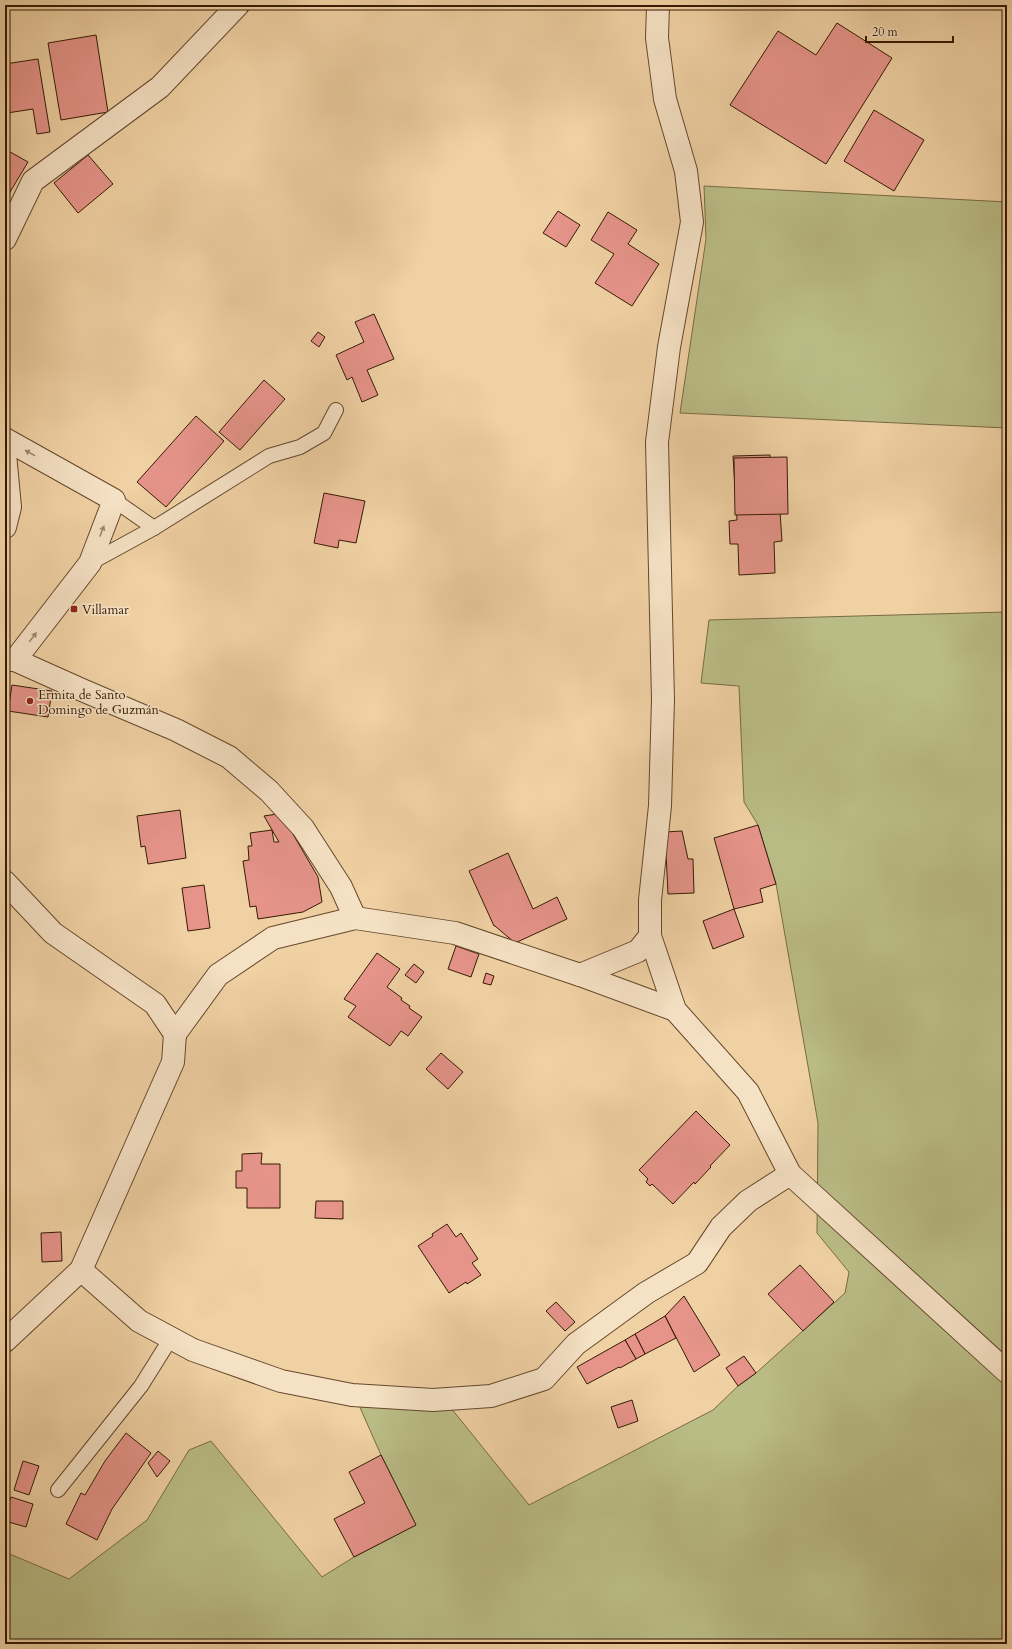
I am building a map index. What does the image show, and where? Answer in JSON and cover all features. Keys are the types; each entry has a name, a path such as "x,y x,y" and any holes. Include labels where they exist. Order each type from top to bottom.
{"street":[{"path":"5,239 33,181 160,87 238,5"},
{"path":"658,5 657,38 666,99 686,171 692,222 669,348 657,442 663,700 660,806 650,900 650,936 675,1010 748,1092 790,1174 1007,1372"},
{"path":"5,439 114,500 90,563 10,660 176,730 229,757 269,791 303,828 341,887 356,918"},
{"path":"5,454 10,507 5,527"},
{"path":"5,882 53,933 155,1004 176,1034"},
{"path":"5,1341 81,1270 173,1062 176,1034 218,975 273,938 356,918 455,933 580,975 675,1010"},
{"path":"580,975 638,951 650,936"},
{"path":"81,1270 139,1321 193,1350 281,1381 352,1395 433,1400 491,1396 544,1379 576,1344 646,1294 697,1263 721,1227 748,1201 790,1174"}],"lane":[{"path":"90,563 154,528 269,456 300,447 324,433 336,410"},
{"path":"114,500 154,528"},
{"path":"58,1490 141,1386 171,1338"}],"green space":[{"path":"704,186 1007,202 1007,428 680,413 706,239"},
{"path":"1007,612 1007,1644 5,1644 5,1552 69,1579 147,1520 189,1450 211,1441 322,1577 354,1557 416,1525 381,1455 358,1403 451,1408 529,1505 713,1410 738,1386 756,1373 845,1293 849,1272 817,1233 818,1123 776,884 758,825 744,802 739,686 701,683 709,620"}],"building":[{"path":"837,23 892,58 826,164 730,105 778,31 816,55"},
{"path":"96,35 108,112 61,120 48,43"},
{"path":"38,59 50,132 37,134 33,109 7,113 5,100 5,64"},
{"path":"874,110 924,140 894,191 844,161"},
{"path":"5,149 28,162 7,197 5,196"},
{"path":"88,155 113,184 78,213 54,183"},
{"path":"558,211 580,225 566,247 543,233"},
{"path":"608,212 637,230 628,244 659,264 632,306 595,283 614,254 591,240"},
{"path":"374,314 394,359 367,370 378,395 362,402 352,377 347,380 336,355 364,342 355,322"},
{"path":"318,332 325,337 319,347 311,341"},
{"path":"264,380 285,399 240,450 219,432"},
{"path":"196,416 224,441 166,507 137,482"},
{"path":"770,455 771,497 779,497 782,541 774,542 775,573 739,575 738,544 730,544 729,521 737,520 733,456"},
{"path":"787,457 788,514 735,515 734,458"},
{"path":"324,493 365,501 356,543 339,540 338,548 314,543"},
{"name":"Ermita de Santo Domingo de Guzmán","path":"12,685 52,691 48,717 8,711"},
{"path":"180,810 186,858 148,864 145,846 141,847 137,816"},
{"path":"277,814 290,829 318,877 322,902 303,912 258,919 256,906 250,907 243,861 249,860 248,846 252,846 250,833 272,830 274,842 279,842 264,816"},
{"path":"758,825 776,884 760,889 763,902 734,909 714,838"},
{"path":"682,831 688,859 693,859 694,893 668,894 665,832"},
{"path":"508,853 533,909 557,897 567,919 515,943 494,926 469,871"},
{"path":"204,885 210,928 188,931 182,888"},
{"path":"734,909 744,937 713,949 703,921"},
{"path":"456,946 479,954 471,977 448,969"},
{"path":"377,953 400,969 387,987 402,998 401,1000 410,1006 409,1008 422,1017 408,1036 401,1031 390,1046 348,1017 356,1006 344,999"},
{"path":"414,964 424,972 416,983 405,975"},
{"path":"486,973 494,976 491,985 483,983"},
{"path":"441,1053 463,1072 448,1089 426,1069"},
{"path":"696,1111 730,1145 695,1184 694,1182 673,1204 652,1184 650,1186 646,1182 648,1179 639,1170"},
{"path":"262,1153 261,1164 280,1164 280,1208 247,1208 247,1188 236,1188 236,1171 242,1171 242,1154"},
{"path":"316,1201 343,1201 343,1219 315,1218"},
{"path":"447,1224 456,1237 461,1233 478,1259 472,1263 481,1275 467,1284 466,1282 449,1293 418,1246"},
{"path":"61,1232 62,1261 42,1262 41,1233"},
{"path":"800,1265 834,1302 803,1331 768,1294"},
{"path":"684,1296 720,1355 694,1372 665,1316"},
{"path":"556,1302 575,1322 565,1331 546,1311"},
{"path":"665,1316 676,1338 645,1354 635,1334"},
{"path":"635,1334 645,1354 636,1359 625,1340"},
{"path":"625,1340 636,1359 587,1384 577,1367"},
{"path":"744,1356 756,1373 738,1386 726,1368"},
{"path":"632,1400 638,1421 618,1428 611,1407"},
{"path":"126,1433 151,1453 112,1509 97,1540 66,1524 81,1493 85,1495 105,1461"},
{"path":"158,1451 170,1461 157,1477 148,1463"},
{"path":"381,1455 416,1525 354,1557 334,1519 365,1503 349,1472"},
{"path":"23,1461 39,1466 29,1495 14,1490"},
{"path":"11,1497 33,1504 26,1527 5,1521 5,1515"}],"place":[{"name":"Villamar","path":"74,609"},
{"name":"Ermita de Santo Domingo de Guzmán","path":"30,701"}]}
